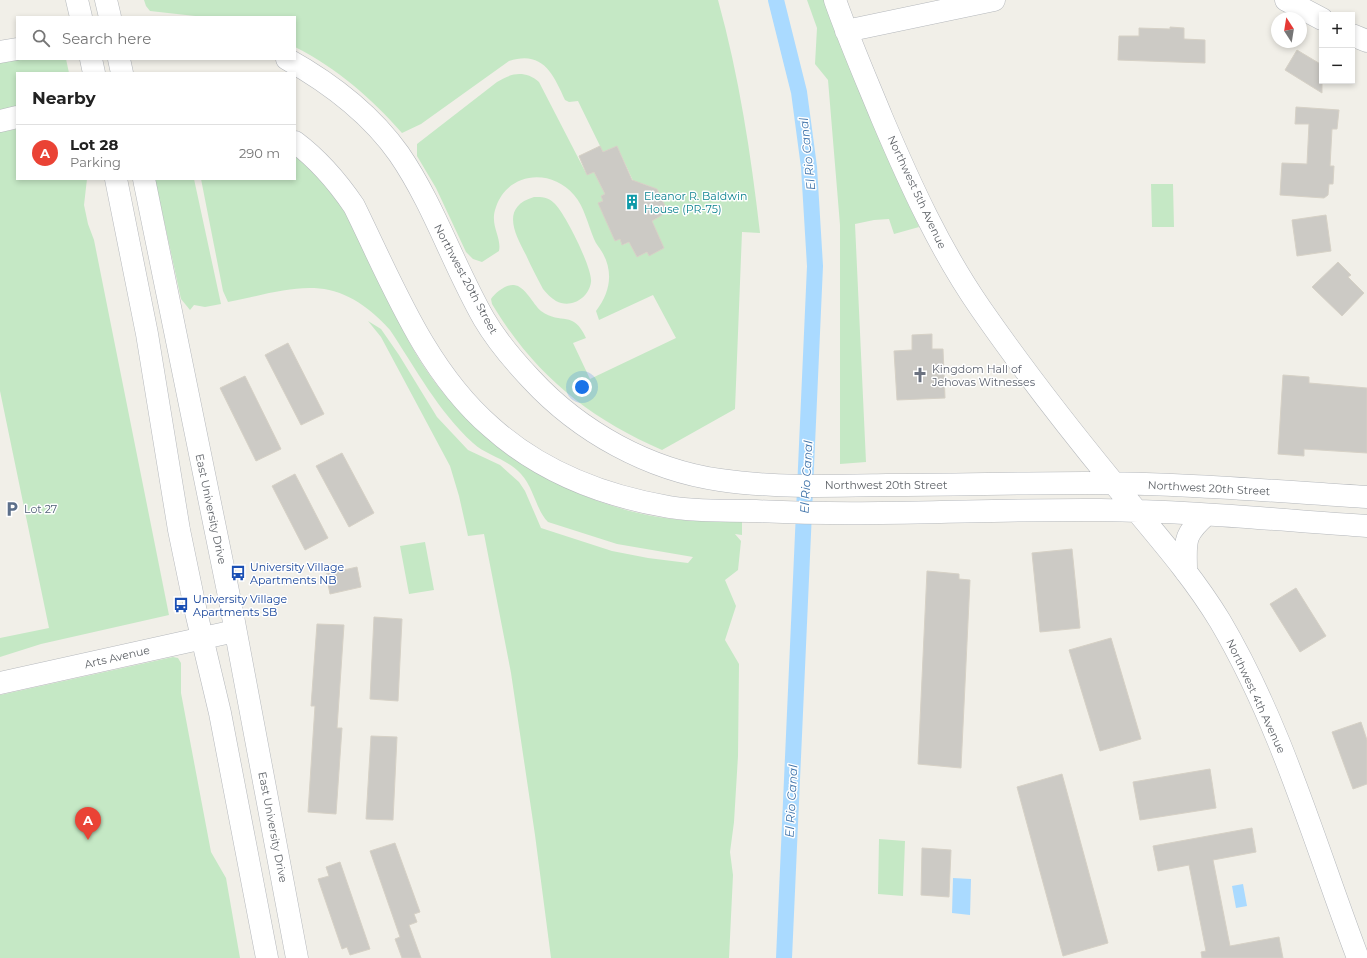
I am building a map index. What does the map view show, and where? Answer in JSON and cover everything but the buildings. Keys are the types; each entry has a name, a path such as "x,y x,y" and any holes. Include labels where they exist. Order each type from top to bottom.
{"street":[{"path":"77,0 81,16"},
{"path":"106,0 110,16"},
{"name":"Northwest 5th Avenue","path":"835,0 846,31 903,167 928,220 956,271 986,316 1114,484"},
{"path":"846,31 994,0"},
{"path":"1286,0 1319,17"},
{"path":"1355,35 1367,41"},
{"path":"0,52 16,49"},
{"path":"91,60 94,72"},
{"path":"119,60 122,72"},
{"name":"Northwest 20th Street","path":"290,60 335,88 368,118 388,140 406,165 420,190 488,325 517,364 563,409 612,443 664,466 719,480 786,485 1184,485 1367,497"},
{"path":"0,121 16,117"},
{"path":"296,143 330,174 354,206 420,339 452,386 492,428 536,460 563,475 615,495 671,508 782,513 1100,510 1206,515 1367,526"},
{"path":"116,180 146,327 178,522 202,638 222,721 267,958"},
{"name":"East University Drive","path":"144,180 235,631 297,958"},
{"name":"Northwest 4th Avenue","path":"1114,484 1172,551 1219,619 1243,664 1278,738 1358,958"},
{"path":"875,485 875,513"},
{"path":"1186,572 1186,542 1188,533 1206,515"},
{"name":"Arts Avenue","path":"0,683 235,631"}],"green space":[{"path":"144,0 718,0 744,115 760,233 742,232 735,409 662,450 610,424 565,391 545,373 526,352 508,329 492,304 491,299 495,294 504,287 514,285 522,288 541,311 548,315 572,321 576,324 586,338 573,343 590,379 676,338 653,295 599,320 596,311 605,297 607,290 609,282 608,267 577,199 565,186 542,178 531,178 520,181 510,187 502,195 494,213 494,220 499,241 499,251 482,262 473,259 466,252 436,188 417,156 417,144 497,82 518,74 523,74 534,78 539,82 587,175 594,172 605,194 601,196 603,201 599,203 615,241 620,239 623,245 629,242 637,257 647,252 649,255 664,248 652,221 662,215 665,206 657,189 641,183 635,185 617,146 603,152 578,101 569,102 565,100 551,73 538,61 520,58 509,61 421,124 402,133 366,96 353,85 325,64 296,48 296,16 195,16 150,11"},
{"path":"807,0 825,0 919,227 894,234 889,219 855,224 866,462 840,464 840,225 828,80 815,64 817,28"},
{"path":"16,60 66,60 69,72 16,72 16,107 0,111 0,63"},
{"path":"16,129 16,180 87,180 84,205 88,224 94,240 169,615 41,644 0,657 0,638 49,628 0,391 0,132"},
{"path":"296,154 316,172 348,214 406,336 427,371 451,402 480,431 511,456 545,477 581,495 619,508 668,519 742,522 742,535 735,534 741,541 738,570 725,580 736,606 725,640 739,664 738,756 734,822 730,852 733,875 729,958 551,958 535,835 511,673 484,534 468,536 459,496 450,466 381,337 368,321 381,329 399,355 437,417 468,450 500,465 519,482 525,491 541,528 612,551 648,558 688,563 693,557 617,544 548,522 521,474 504,461 473,443 460,431 428,389 390,330 370,311 351,298 333,291 315,288 275,292 228,302 223,291 201,180 296,180"},
{"path":"155,180 194,180 221,304 205,307 194,305 190,310 181,299"},
{"path":"1151,184 1173,184 1174,227 1152,227"},
{"path":"534,197 547,198 559,208 583,253 590,275 590,288 583,297 573,303 568,304 556,301 543,289 515,230 513,222 517,207 523,202"},
{"path":"425,542 434,590 409,594 400,546"},
{"path":"173,657 178,658 181,663 181,693 211,852 226,878 240,958 0,958 0,695"},
{"path":"879,839 905,841 903,896 878,894"}],"water":[{"path":"953,878 971,879 970,915 952,913"},
{"path":"1243,884 1247,906 1236,908 1232,886"}],"waterway":[{"name":"El Rio Canal","path":"776,0 799,92 809,167 815,266 784,958"}],"place":[{"name":"Eleanor R. Baldwin House (PR-75)","path":"632,202"},
{"name":"Kingdom Hall of Jehovas Witnesses","path":"920,375"},
{"name":"Lot 27","path":"12,509"},
{"name":"University Village Apartments NB","path":"238,573"},
{"name":"University Village Apartments SB","path":"181,605"},
{"name":"Lot 28","path":"88,840"}]}
